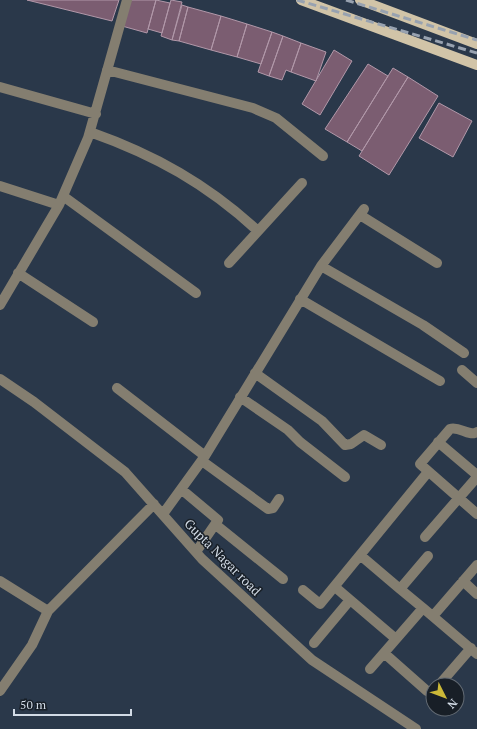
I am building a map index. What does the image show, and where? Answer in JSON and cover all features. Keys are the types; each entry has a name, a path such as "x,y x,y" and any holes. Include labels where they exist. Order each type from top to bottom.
{"main road":[{"path":"301,0 477,65"},
{"path":"360,0 477,44"}],"street":[{"path":"0,305 61,200 90,132 127,0"},
{"path":"107,70 253,108 276,118 323,156"},
{"path":"0,87 96,114"},
{"path":"90,132 145,154 197,183 218,196 258,231"},
{"path":"229,263 302,183"},
{"path":"0,186 61,200 196,293"},
{"path":"163,514 203,459 321,266 362,212 437,263"},
{"path":"321,266 423,325 464,353"},
{"path":"18,273 93,322"},
{"path":"300,299 440,381"},
{"path":"462,370 477,383"},
{"path":"255,373 322,420 339,442 345,445 351,444 364,435 381,445"},
{"name":"Gupta Nagar road","path":"0,379 34,402 125,472 196,552 312,660 416,729"},
{"path":"117,388 203,459 268,509 273,508 279,499"},
{"path":"240,397 288,430 300,442 345,477"},
{"path":"477,432 470,434 454,428 450,429 420,464 477,514"},
{"path":"425,537 460,498 477,476 438,442"},
{"path":"303,590 320,604 428,472"},
{"path":"181,489 218,520 196,552"},
{"path":"0,691 32,645 48,611 154,504"},
{"path":"216,525 283,579"},
{"path":"360,555 474,651 447,677"},
{"path":"400,588 428,556"},
{"path":"433,616 477,565"},
{"path":"0,581 48,611"},
{"path":"463,582 477,594"},
{"path":"335,587 396,639"},
{"path":"314,643 350,600"},
{"path":"370,668 423,608"},
{"path":"384,653 425,689"}],"building":[{"path":"27,0 119,0 112,21"},
{"path":"129,0 156,0 147,33 122,26"},
{"path":"156,0 170,3 162,33 148,29"},
{"path":"171,0 182,2 172,40 161,36"},
{"path":"182,5 188,7 179,41 172,40"},
{"path":"188,7 221,16 211,50 179,41"},
{"path":"221,16 247,24 237,57 211,50"},
{"path":"247,24 272,32 261,64 237,57"},
{"path":"272,32 283,36 269,76 258,72"},
{"path":"283,36 301,43 291,72 286,70 282,80 269,76"},
{"path":"301,43 326,52 316,81 291,72"},
{"path":"334,50 352,61 320,115 302,104"},
{"path":"368,64 388,76 347,142 325,129"},
{"path":"393,68 408,77 362,151 347,142"},
{"path":"408,77 438,96 389,175 359,156"},
{"path":"439,103 472,121 453,157 419,138"}],"railway":[{"path":"297,0 477,53"},
{"path":"346,0 477,40"}]}
